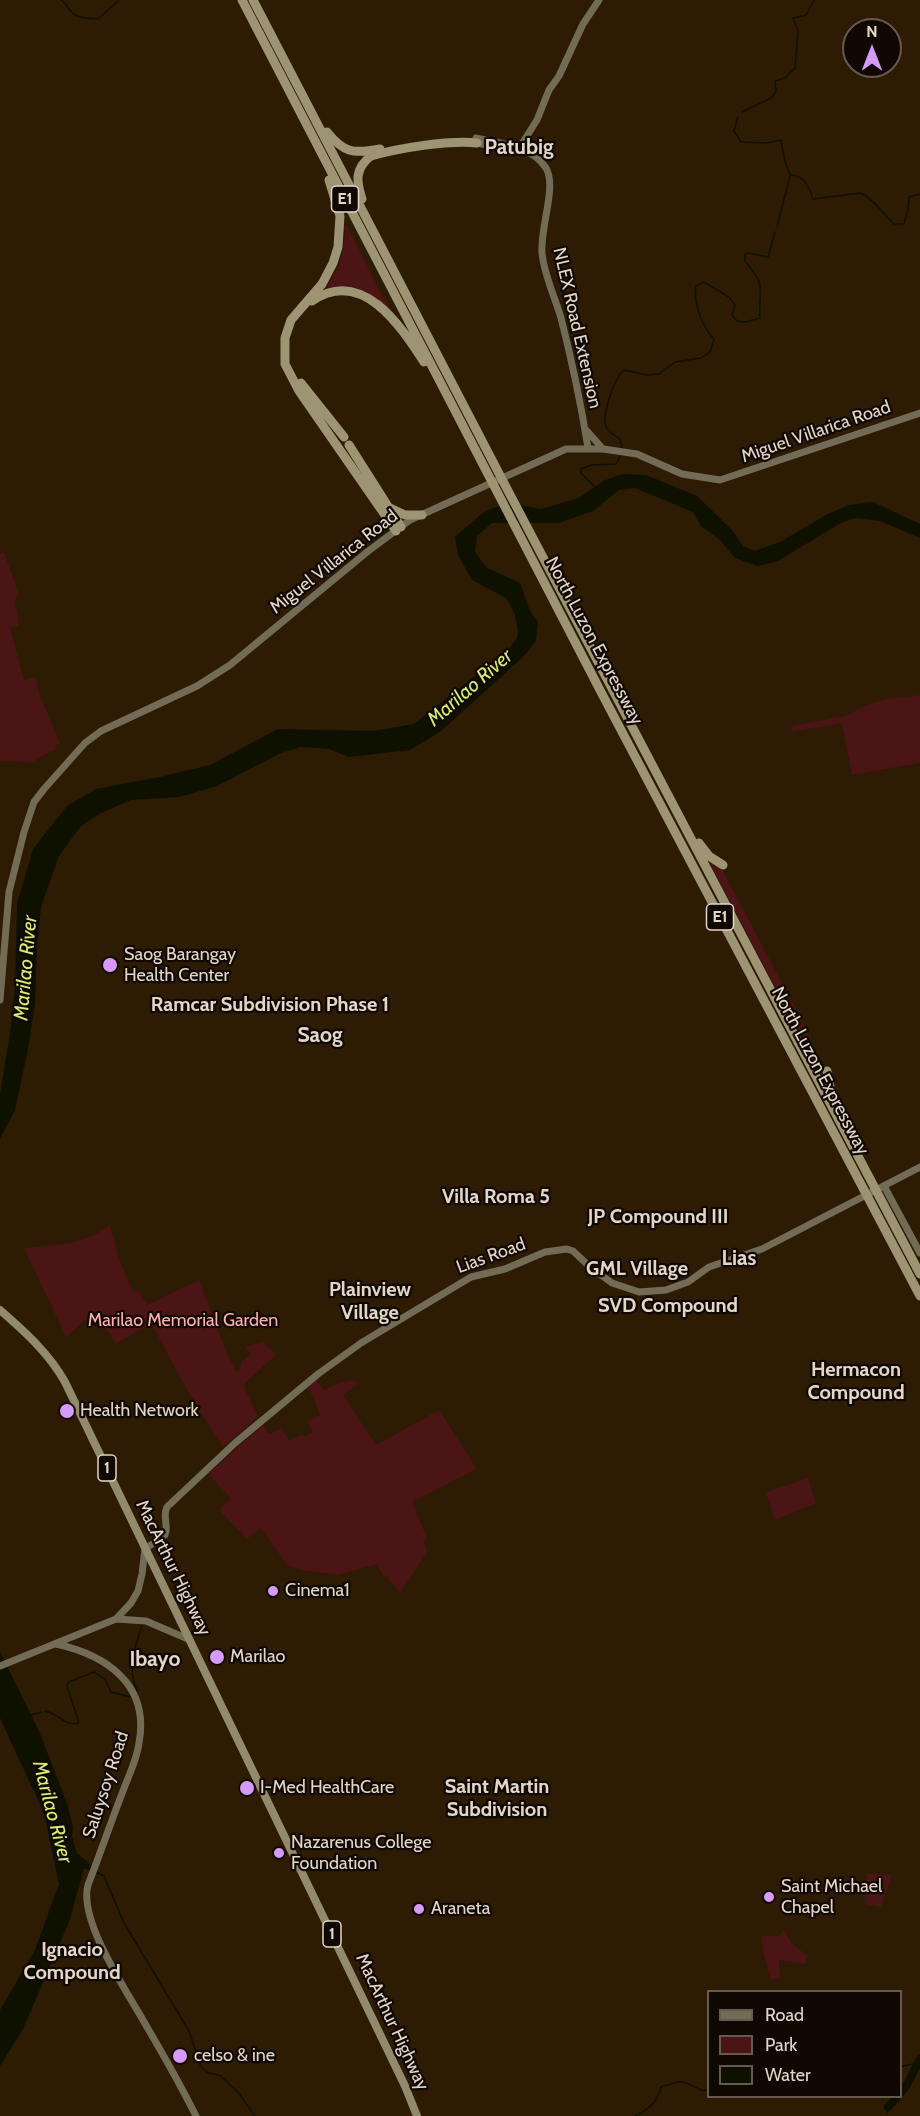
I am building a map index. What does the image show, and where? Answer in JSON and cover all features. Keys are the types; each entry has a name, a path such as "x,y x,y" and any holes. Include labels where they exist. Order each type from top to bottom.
{"highway":[{"name":"North Luzon Expressway","path":"242,0 448,399 501,489"},
{"name":"North Luzon Expressway","path":"253,0 370,224 501,489 920,1296"},
{"path":"310,111 335,142 348,151 363,152 442,138 477,140"},
{"path":"370,224 357,179 361,165 368,159 377,155 442,143 477,140"},
{"path":"318,150 339,209 339,239 333,263 326,277 317,291 291,320 285,338 285,364 298,391 398,529"},
{"path":"398,529 347,441 303,387 291,363 290,342 297,318 306,306 325,294 336,291 355,292 371,300 384,310 409,339 448,399"},
{"path":"387,507 405,515 422,515"},
{"name":"North Luzon Expressway","path":"525,535 690,837 920,1274"},
{"path":"690,837 698,840 709,856 723,865"},
{"path":"827,1071 832,1092 844,1118 844,1129"},
{"name":"MacArthur Highway","path":"0,1310 39,1346 59,1372 394,2063 417,2116"}],"main road":[{"path":"518,150 537,120 549,90 559,76 583,24 599,0"},
{"name":"NLEX Road Extension","path":"477,140 528,152 539,159 550,180 543,226 542,254 567,342 588,448"},
{"name":"Miguel Villarica Road","path":"0,1000 9,892 34,802 44,789 86,743 101,731 197,686 230,665 398,529 422,515 566,449 603,449 637,454 682,474 720,480 920,413"},
{"path":"584,426 603,449"},
{"path":"566,449 582,441 584,426"},
{"name":"Lias Road","path":"145,1548 165,1535 166,1507 235,1443 361,1343 471,1277 505,1269 545,1252 567,1249 573,1251 612,1283 639,1292 666,1290 688,1282 709,1267 762,1249 920,1167"},
{"path":"883,1187 920,1253"},
{"path":"0,1666 116,1619 131,1603 138,1591 145,1548"},
{"path":"116,1619 146,1621 188,1639"},
{"name":"Saluysoy Road","path":"56,1644 88,1653 109,1664 126,1683 135,1698 141,1731 139,1746 86,1892 86,1901 101,1946 195,2116"}],"green space":[{"path":"347,225 395,317 371,295 354,288 345,287 322,293 333,278 343,253 344,226"},
{"path":"4,552 18,592 15,602 19,626 10,627 24,680 36,677 39,693 60,743 55,746 56,749 32,762 0,761 0,554"},
{"path":"920,695 920,763 852,775 842,723 792,732 791,726 846,716 866,705 886,699"},
{"path":"708,860 723,871 804,1025 825,1081"},
{"name":"Marilao Memorial Garden","path":"110,1225 118,1256 133,1292 139,1291 147,1305 199,1280 236,1372 250,1354 245,1347 264,1341 265,1345 277,1354 243,1385 258,1416 223,1447 190,1395 151,1323 116,1344 95,1311 66,1337 24,1248 58,1245 80,1240"},
{"path":"315,1380 324,1390 333,1385 354,1380 358,1384 343,1395 376,1445 439,1410 477,1469 412,1502 427,1538 424,1541 427,1552 400,1593 386,1576 384,1577 377,1564 338,1575 301,1570 287,1565 261,1528 247,1539 219,1510 231,1498 208,1474 263,1425 269,1434 282,1428 289,1441 313,1432 307,1422 320,1415 308,1388"},
{"path":"808,1478 816,1503 775,1520 766,1492"},
{"path":"867,1873 892,1875 881,1907 865,1904"},
{"path":"782,1931 792,1944 807,1955 805,1964 779,1960 780,1977 771,1980 761,1936 779,1936"}],"water":[{"name":"Marilao River","path":"622,474 646,475 697,496 733,531 743,546 755,551 780,542 826,515 849,505 873,502 920,524 920,538 880,521 855,518 839,524 778,561 757,566 735,558 719,539 701,526 693,512 635,488 619,490 593,511 559,523 492,523 477,536 475,552 487,568 520,583 530,611 538,622 536,641 524,656 440,732 410,750 349,757 329,749 300,747 281,753 217,786 179,797 131,800 99,814 80,827 59,856 41,907 35,1004 28,1049 15,1110 0,1139 0,1094 15,986 17,904 33,849 67,806 96,789 210,765 278,729 372,731 414,724 509,649 517,638 518,629 514,612 506,598 472,580 458,555 455,537 485,511 508,503 541,509 579,498 603,481"},
{"name":"Marilao River","path":"0,1652 39,1731 68,1806 77,1853 92,1866 90,1870 84,1869 69,1922 23,2029 0,2066 0,2010 35,1950 59,1884 44,1813 0,1718"}],"waterway":[{"path":"61,0 77,16 98,19 119,0"},
{"path":"742,112 771,98 776,91 775,81 785,78 795,68 798,30 793,18 806,15 814,0"},
{"path":"738,117 734,131 741,142 767,143 781,140 790,174"},
{"path":"790,175 802,179 808,186 813,199 861,193 894,224 904,224 909,197 920,194"},
{"path":"777,227 790,176"},
{"path":"622,448 620,439 609,431 605,422 610,397 620,374 624,370 647,375 659,374 675,362 701,358 710,352 714,339 702,321 695,293 696,286 704,282 729,297 735,305 732,315 737,321 745,322 760,318 759,283 745,261 745,254 768,257 775,232"},
{"path":"595,487 581,473 581,469 591,465 616,464 621,455"},
{"path":"135,1695 137,1690 132,1665 142,1625"},
{"path":"45,1711 69,1723 79,1723 67,1686 69,1682 94,1672 105,1679 111,1692 131,1697"},
{"path":"30,1715 41,1712"},
{"path":"96,1872 104,1876 124,1923 189,2031 201,2067 207,2072 221,2076 238,2092 255,2116"},
{"path":"902,2091 920,2059"},
{"path":"902,2067 917,2063"},
{"path":"635,2116 652,2105 661,2087 683,2082 703,2091 707,2089"},
{"path":"888,2107 896,2098"},
{"path":"887,2113 888,2107"}],"place":[{"name":"Saog Barangay Health Center","path":"110,965"},
{"name":"Health Network","path":"67,1411"},
{"name":"Cinema1","path":"273,1591"},
{"name":"Marilao","path":"217,1657"},
{"name":"I-Med HealthCare","path":"247,1788"},
{"name":"Nazarenus College Foundation","path":"279,1853"},
{"name":"Saint Michael Chapel","path":"769,1897"},
{"name":"Araneta","path":"419,1909"},
{"name":"celso & ine","path":"180,2056"}],"district":[{"name":"Patubig","path":"519,148"},
{"name":"Ramcar Subdivision Phase 1","path":"270,1005"},
{"name":"Saog","path":"320,1036"},
{"name":"Villa Roma 5","path":"496,1197"},
{"name":"JP Compound III","path":"658,1217"},
{"name":"Lias","path":"739,1259"},
{"name":"GML Village","path":"637,1269"},
{"name":"Plainview Village","path":"370,1302"},
{"name":"SVD Compound","path":"668,1306"},
{"name":"Hermacon Compound","path":"856,1382"},
{"name":"Ibayo","path":"155,1660"},
{"name":"Saint Martin Subdivision","path":"497,1798"},
{"name":"Ignacio Compound","path":"72,1962"}]}
